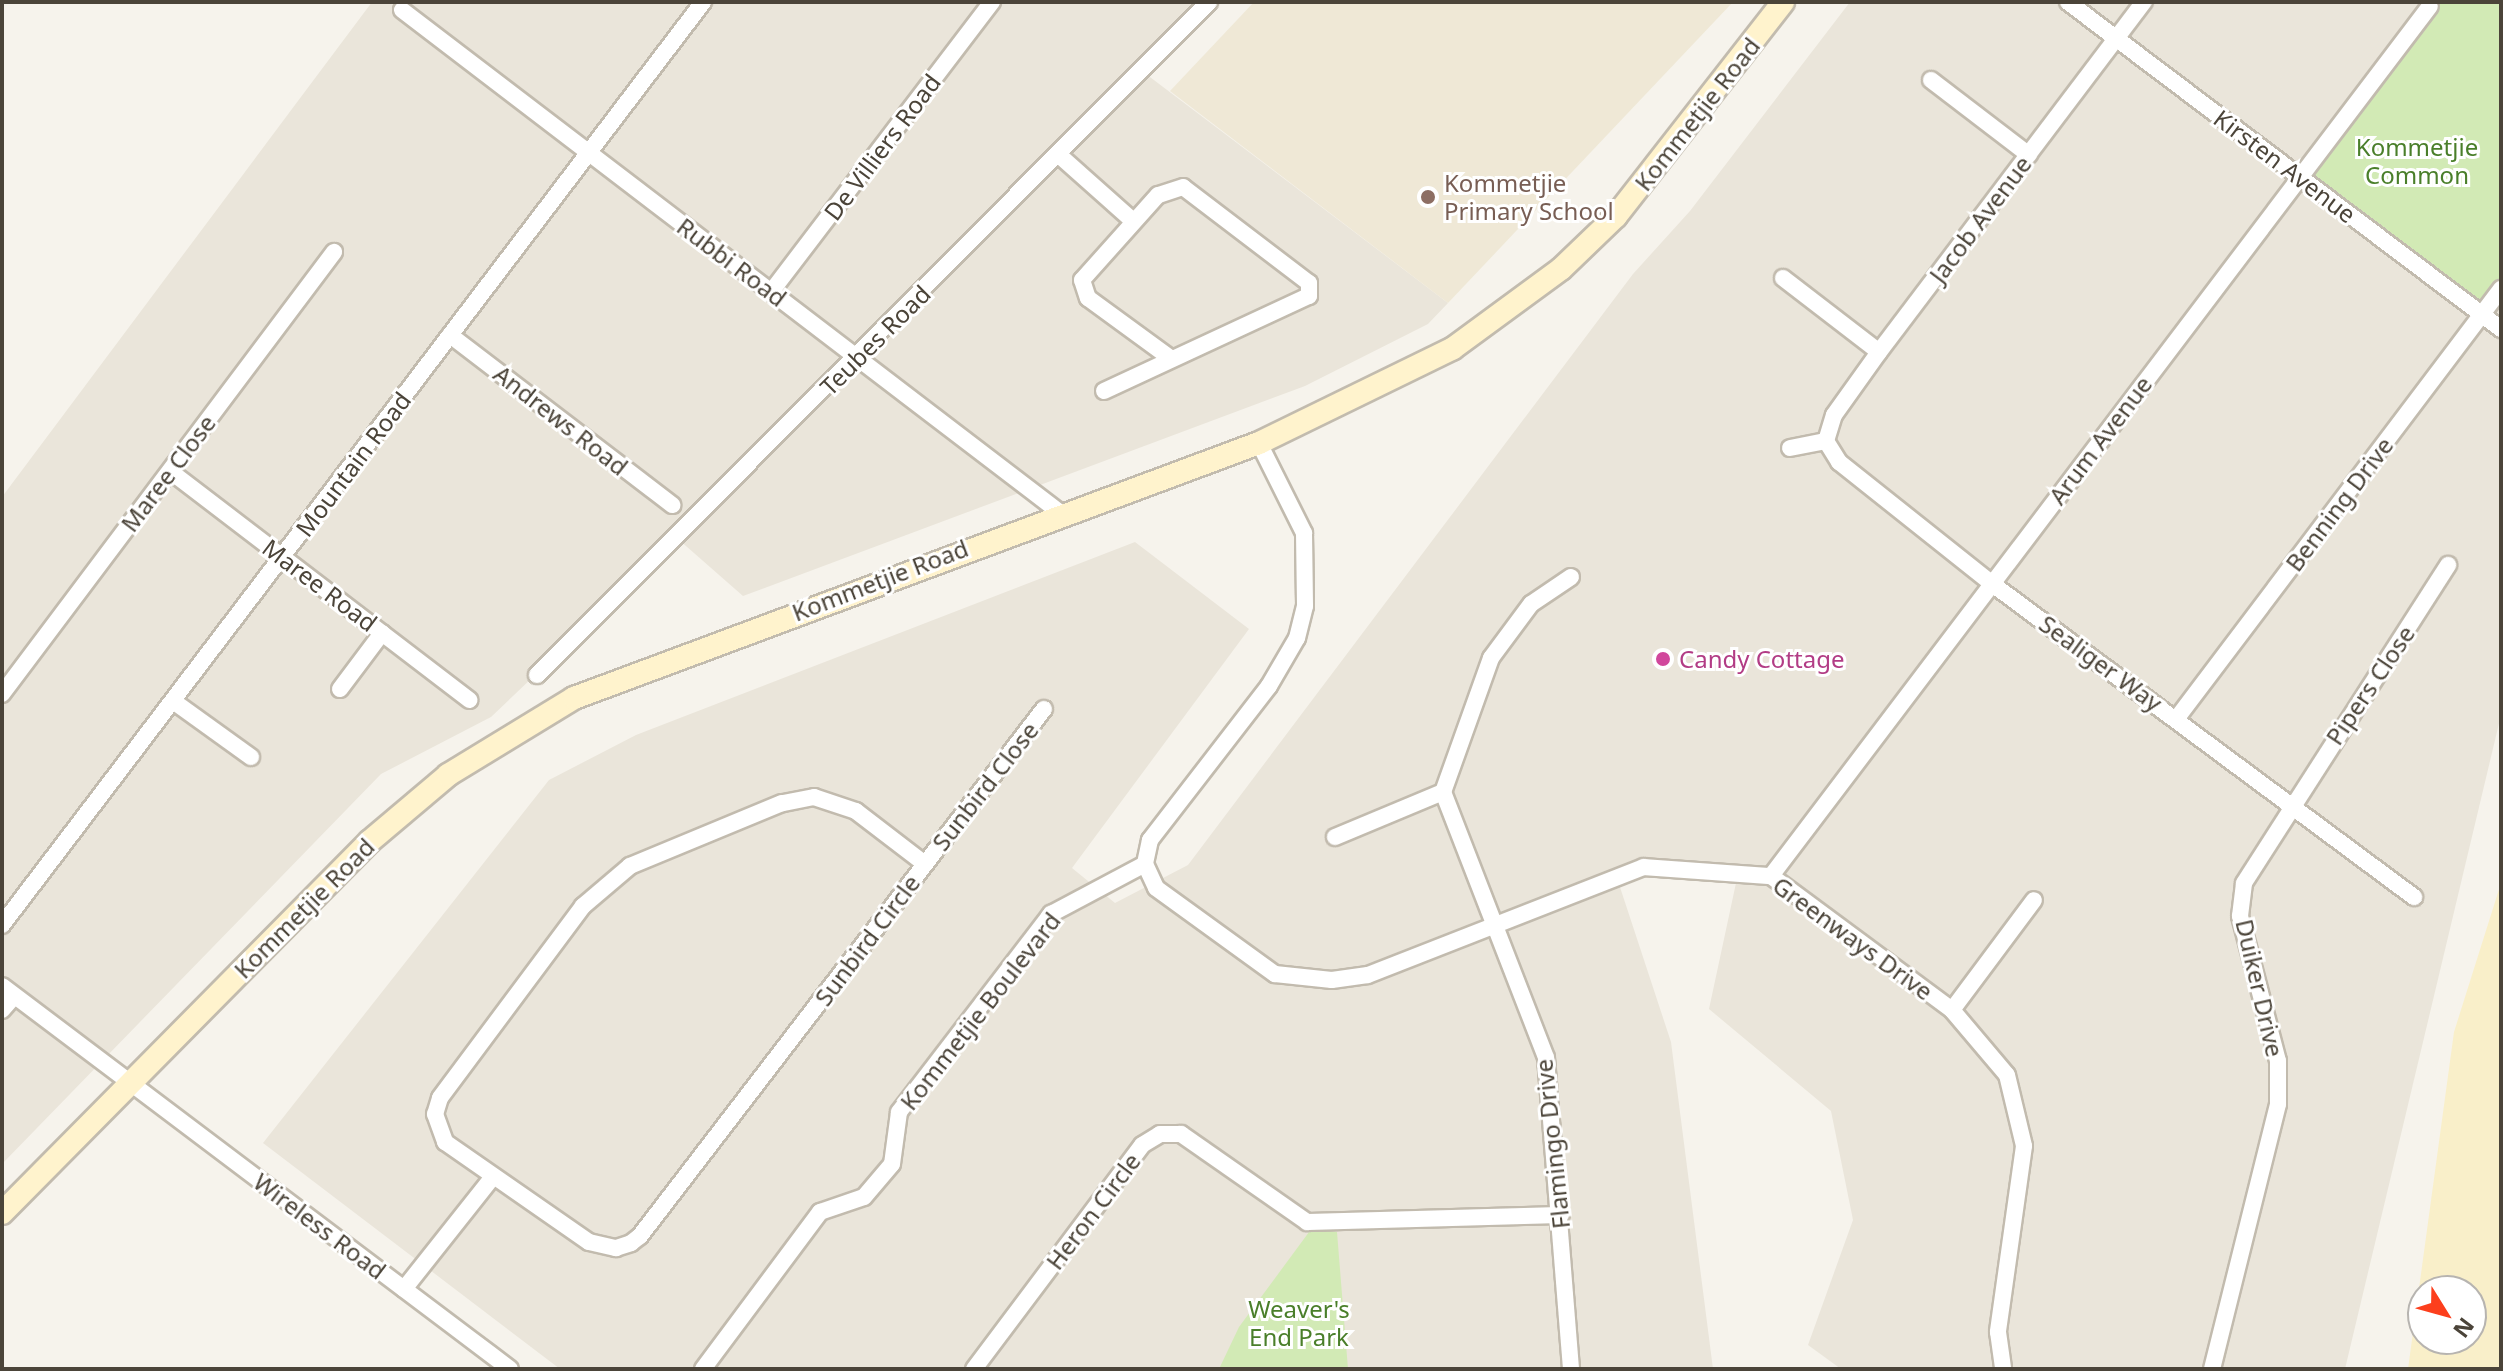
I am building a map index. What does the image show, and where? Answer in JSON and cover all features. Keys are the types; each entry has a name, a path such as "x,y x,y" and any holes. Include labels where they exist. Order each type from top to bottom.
{"main road":[{"name":"Kommetjie Road","path":"2,1213 370,841 511,733 639,670 1259,443 1452,349 1561,269 1652,174 1783,2"}],"street":[{"name":"Mountain Road","path":"2,925 703,2"},
{"name":"De Villiers Road","path":"771,292 992,2"},
{"name":"Teubes Road","path":"537,675 857,358 1209,2"},
{"name":"Kirsten Avenue","path":"2068,2 2501,329"},
{"name":"Jacob Avenue","path":"1826,441 1834,415 1879,352 2144,2"},
{"name":"Arum Avenue","path":"1771,876 2430,6"},
{"name":"Rubbi Road","path":"402,10 1062,514"},
{"path":"1931,80 2029,155"},
{"path":"1059,155 1132,220"},
{"path":"1104,391 1169,357 1294,305 1311,288 1183,187 1158,195 1132,220 1085,273 1083,289 1169,357"},
{"name":"Maree Close","path":"2,694 334,252"},
{"path":"1783,278 1879,352"},
{"name":"Benning Drive","path":"2177,718 2501,289"},
{"name":"Andrews Road","path":"450,335 672,505"},
{"path":"1790,448 1826,441"},
{"name":"Sealiger Way","path":"1826,441 1839,462 1991,583 2177,718 2414,897"},
{"path":"1145,864 1150,840 1297,638 1308,574 1304,533 1259,443"},
{"name":"Maree Road","path":"170,471 469,700"},
{"name":"Pipers Close","path":"2290,803 2448,565"},
{"path":"1335,837 1443,792 1491,658 1531,604 1571,577"},
{"path":"340,689 382,633"},
{"path":"173,701 251,757"},
{"name":"Sunbird Close","path":"925,864 1044,709"},
{"name":"Flamingo Drive","path":"1443,792 1546,1058 1571,1369"},
{"name":"Sunbird Circle","path":"814,797 856,811 925,864 631,1243 589,1242 492,1178 445,1142 435,1114 440,1098 606,880 782,803 814,797"},
{"name":"Duiker Drive","path":"2212,1369 2278,1104 2278,1061 2240,916 2244,883 2290,803"},
{"name":"Greenways Drive","path":"1145,864 1156,888 1189,917 1275,974 1306,981 1368,975 1644,867 1771,876 1952,1010 1994,1053 2023,1128 1998,1332 2003,1369"},
{"name":"Kommetjie Boulevard","path":"703,1369 820,1212 864,1197 892,1164 899,1112 1051,914 1145,864"},
{"path":"1952,1010 2034,900"},
{"path":"2,1010 8,991"},
{"name":"Wireless Road","path":"8,991 510,1369"},
{"name":"Heron Circle","path":"974,1369 1142,1145 1160,1134 1181,1134 1307,1222 1561,1215"},
{"path":"404,1289 492,1178"}],"shaded area":[{"path":"372,2 1209,2 1142,71 1448,303 1428,324 1305,386 743,596 678,539 491,717 381,774 2,1164 2,497"},
{"name":"Kommetjie Primary School","path":"1254,2 1733,2 1448,303 1170,91"},
{"path":"1850,2 2433,2 2501,289 2501,715 2345,1369 1841,1369 1808,1345 1853,1220 1831,1111 1709,1009 1739,869 1616,875 1671,1042 1713,1369 560,1369 263,1143 549,780 636,735 1135,542 1249,629 1072,868 1115,903 1188,865 1633,274 1690,211"}],"green space":[{"name":"Kommetjie Common","path":"2433,2 2501,2 2501,289 2482,314 2300,177"},
{"name":"Weaver's End Park","path":"1312,1228 1337,1232 1348,1369 1219,1369 1239,1327"}],"sand":[{"path":"2501,883 2501,1369 2408,1369 2410,1355 2487,1355 2487,1275 2421,1275 2454,1032"}],"place":[{"name":"Kommetjie Primary School","path":"1428,197"},
{"name":"Candy Cottage","path":"1663,659"}]}
